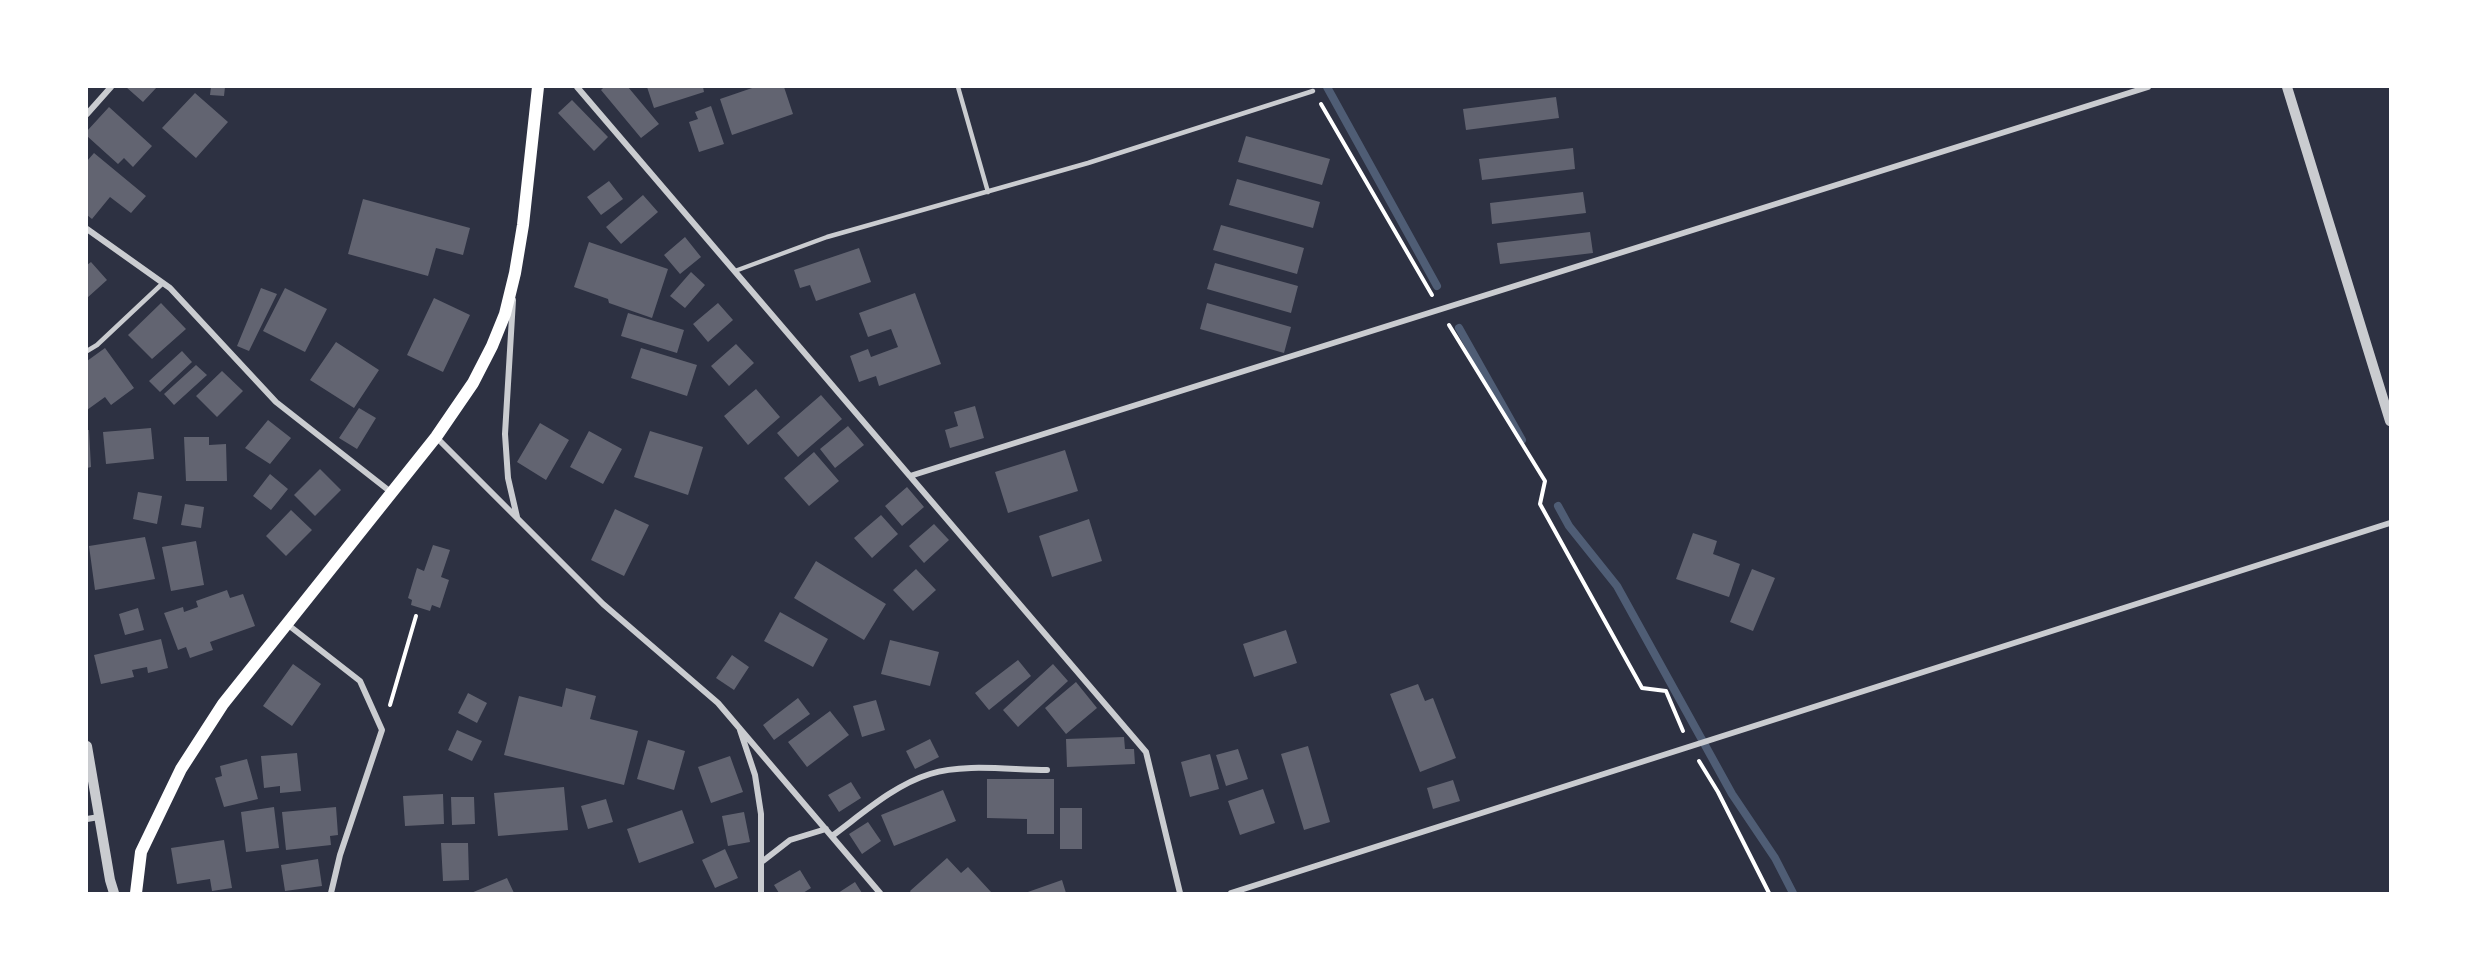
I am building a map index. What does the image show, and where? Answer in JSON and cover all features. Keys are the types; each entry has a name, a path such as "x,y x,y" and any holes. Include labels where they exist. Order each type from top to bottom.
{"main road":[{"path":"136,893 141,852 181,769 223,704 436,437 473,383 492,346 505,314 515,273 523,225 538,87"}],"street":[{"path":"87,114 111,87"},
{"path":"578,87 1146,752 1180,893"},
{"path":"910,476 2148,87"},
{"path":"2287,87 2390,421"},
{"path":"87,229 163,283 276,402 392,493"},
{"path":"515,273 505,434 508,478 517,518"},
{"path":"436,437 603,604 718,703 879,893"},
{"path":"1231,893 2390,523"},
{"path":"287,624 360,681 382,730 340,855 331,893"},
{"path":"739,726 756,775 761,814 763,861 761,893"},
{"path":"87,746 114,893"},
{"path":"832,836 905,785 931,774 957,769 1047,770"},
{"path":"87,819 99,817"},
{"path":"763,861 790,840 826,828"}],"lane":[{"path":"958,87 988,192"},
{"path":"735,271 827,237 1089,163 1313,91"},
{"path":"87,351 97,345 163,283"}],"path":[{"path":"1313,91 1440,309 1545,481 1540,504 1642,688 1666,691 1689,747 1718,792 1769,893"},
{"path":"382,730 416,616"}],"building":[{"path":"126,87 157,87 143,102"},
{"path":"211,87 225,87 224,96 210,95"},
{"path":"604,87 628,87 659,124 641,138 601,90"},
{"path":"647,87 703,87 704,92 654,108"},
{"path":"755,87 784,87 793,114 732,135 720,99"},
{"path":"195,93 228,122 196,158 162,128"},
{"path":"1556,97 1559,118 1466,130 1463,109"},
{"path":"572,100 608,137 594,151 558,113"},
{"path":"711,106 724,144 699,152 689,122 698,119 695,112"},
{"path":"109,107 152,146 133,167 124,158 118,164 87,136 87,131"},
{"path":"1246,136 1330,159 1322,185 1238,162"},
{"path":"1573,148 1575,169 1482,180 1479,159"},
{"path":"94,153 146,196 131,213 110,197 92,219 87,215 87,161"},
{"path":"1237,179 1320,202 1313,228 1229,205"},
{"path":"609,181 623,199 601,215 587,197"},
{"path":"1583,192 1586,213 1492,224 1490,203"},
{"path":"643,195 658,212 621,244 606,227"},
{"path":"363,199 470,228 463,255 436,248 428,276 348,254"},
{"path":"1221,225 1304,248 1297,274 1213,250"},
{"path":"1590,232 1593,253 1500,264 1497,243"},
{"path":"685,237 701,257 680,274 664,255"},
{"path":"589,242 668,269 652,318 609,303 608,299 574,287"},
{"path":"859,248 871,282 816,301 810,285 800,288 794,270"},
{"path":"91,262 107,280 87,298 87,265"},
{"path":"1215,263 1298,286 1291,313 1207,289"},
{"path":"691,272 705,285 685,308 670,296"},
{"path":"261,288 277,294 249,351 237,346"},
{"path":"285,288 327,309 305,352 263,331"},
{"path":"915,293 941,364 879,386 876,376 859,382 850,356 868,349 871,357 898,347 891,329 868,337 859,313"},
{"path":"434,298 470,315 443,372 407,355"},
{"path":"161,303 186,329 152,359 128,335"},
{"path":"718,303 733,320 708,342 693,324"},
{"path":"1207,303 1291,327 1284,353 1200,329"},
{"path":"628,313 684,330 677,353 621,336"},
{"path":"336,342 379,370 354,408 310,380"},
{"path":"736,344 754,363 729,386 711,366"},
{"path":"105,348 134,388 111,405 105,397 87,410 87,361"},
{"path":"641,348 697,365 687,396 631,378"},
{"path":"182,351 192,362 160,392 149,381"},
{"path":"196,365 207,375 174,405 164,394"},
{"path":"222,371 243,391 217,417 196,396"},
{"path":"756,389 780,417 748,445 724,416"},
{"path":"821,395 842,419 798,457 777,433"},
{"path":"975,406 984,438 950,448 945,430 958,426 954,412"},
{"path":"359,408 376,418 357,449 339,438"},
{"path":"268,420 291,438 270,464 245,448"},
{"path":"540,423 569,440 546,480 517,462"},
{"path":"848,426 864,445 835,468 820,449"},
{"path":"151,428 154,459 106,464 103,432"},
{"path":"87,430 89,430 91,467 87,468"},
{"path":"589,431 622,449 603,484 570,467"},
{"path":"650,431 703,447 688,495 634,477"},
{"path":"184,437 209,437 209,445 226,444 227,481 186,481"},
{"path":"1065,450 1078,491 1008,513 995,472"},
{"path":"814,452 839,481 809,506 784,478"},
{"path":"320,469 341,490 315,516 294,495"},
{"path":"270,474 288,489 271,510 253,496"},
{"path":"907,487 924,507 902,526 885,506"},
{"path":"138,492 162,496 157,524 133,519"},
{"path":"185,504 204,507 201,528 181,525"},
{"path":"615,509 649,525 624,576 591,560"},
{"path":"291,510 312,530 286,556 266,536"},
{"path":"881,515 898,534 872,558 854,538"},
{"path":"1089,519 1102,561 1052,577 1039,536"},
{"path":"934,524 949,540 924,563 909,546"},
{"path":"1693,533 1717,541 1713,554 1740,564 1729,597 1676,579"},
{"path":"145,537 155,579 95,590 89,546"},
{"path":"196,541 204,585 171,591 162,547"},
{"path":"433,545 450,550 441,577 449,580 440,608 432,605 430,611 411,605 412,600 408,598 417,568 424,571"},
{"path":"816,561 886,604 864,640 794,598"},
{"path":"916,569 936,590 913,611 893,590"},
{"path":"1752,569 1775,578 1753,631 1730,622"},
{"path":"227,590 230,598 243,594 255,626 210,642 213,650 190,658 186,647 178,650 164,613 183,607 184,612 198,607 196,601"},
{"path":"138,608 144,630 125,635 119,614"},
{"path":"780,612 828,639 813,667 764,641"},
{"path":"1286,630 1297,663 1254,677 1243,644"},
{"path":"161,639 168,668 148,673 147,667 132,670 134,677 101,684 94,655"},
{"path":"890,640 939,652 930,686 881,674"},
{"path":"732,655 749,667 734,690 716,678"},
{"path":"1018,660 1031,676 989,710 975,693"},
{"path":"293,664 321,684 292,726 263,706"},
{"path":"1053,664 1068,681 1018,727 1003,710"},
{"path":"1076,682 1097,708 1066,734 1045,708"},
{"path":"1418,684 1425,701 1433,698 1456,758 1420,772 1390,694"},
{"path":"566,688 596,696 590,719 638,731 624,785 504,755 519,696 562,707"},
{"path":"468,693 487,703 477,723 458,713"},
{"path":"798,698 810,714 774,740 763,725"},
{"path":"876,700 885,730 862,737 853,706"},
{"path":"830,711 849,735 807,767 788,742"},
{"path":"457,730 482,741 472,761 448,750"},
{"path":"1124,737 1125,749 1134,749 1135,764 1067,767 1066,739"},
{"path":"930,739 939,757 915,769 906,751"},
{"path":"648,740 685,751 674,790 637,779"},
{"path":"1308,746 1330,822 1304,830 1281,754"},
{"path":"1238,749 1248,779 1226,786 1216,755"},
{"path":"297,753 301,791 280,793 280,786 264,788 261,756"},
{"path":"1210,754 1219,789 1190,797 1181,762"},
{"path":"730,756 743,792 711,803 698,767"},
{"path":"247,759 258,799 224,807 215,778 222,776 220,766"},
{"path":"987,779 1054,779 1054,834 1027,834 1027,819 987,818"},
{"path":"1453,780 1460,801 1433,809 1427,788"},
{"path":"851,782 861,798 839,812 828,795"},
{"path":"564,787 568,830 498,836 494,793"},
{"path":"1263,789 1275,823 1240,835 1228,801"},
{"path":"943,790 956,821 894,846 881,815"},
{"path":"443,794 444,824 405,826 403,796"},
{"path":"451,797 474,797 475,824 452,825"},
{"path":"606,799 613,822 588,829 581,806"},
{"path":"274,807 279,848 246,852 241,812"},
{"path":"336,807 338,835 330,836 331,845 286,850 282,812"},
{"path":"1060,808 1082,808 1082,849 1060,849"},
{"path":"682,810 694,843 639,863 627,829"},
{"path":"744,812 750,842 728,846 722,816"},
{"path":"868,822 881,841 862,854 849,834"},
{"path":"224,840 232,888 212,891 210,879 177,884 171,848"},
{"path":"441,843 468,843 469,880 443,881"},
{"path":"725,849 738,878 715,888 702,860"},
{"path":"947,858 961,873 968,867 991,892 911,893 910,891"},
{"path":"318,859 322,886 285,891 281,865"},
{"path":"800,870 811,888 803,893 779,893 774,885"},
{"path":"507,878 514,893 471,893"},
{"path":"1062,880 1066,893 1025,893"},
{"path":"855,882 862,893 838,893"}],"waterway":[{"path":"1327,87 1437,286"},
{"path":"1459,328 1522,440"},
{"path":"1558,506 1569,526 1617,586 1732,794 1775,858 1793,893"}]}
